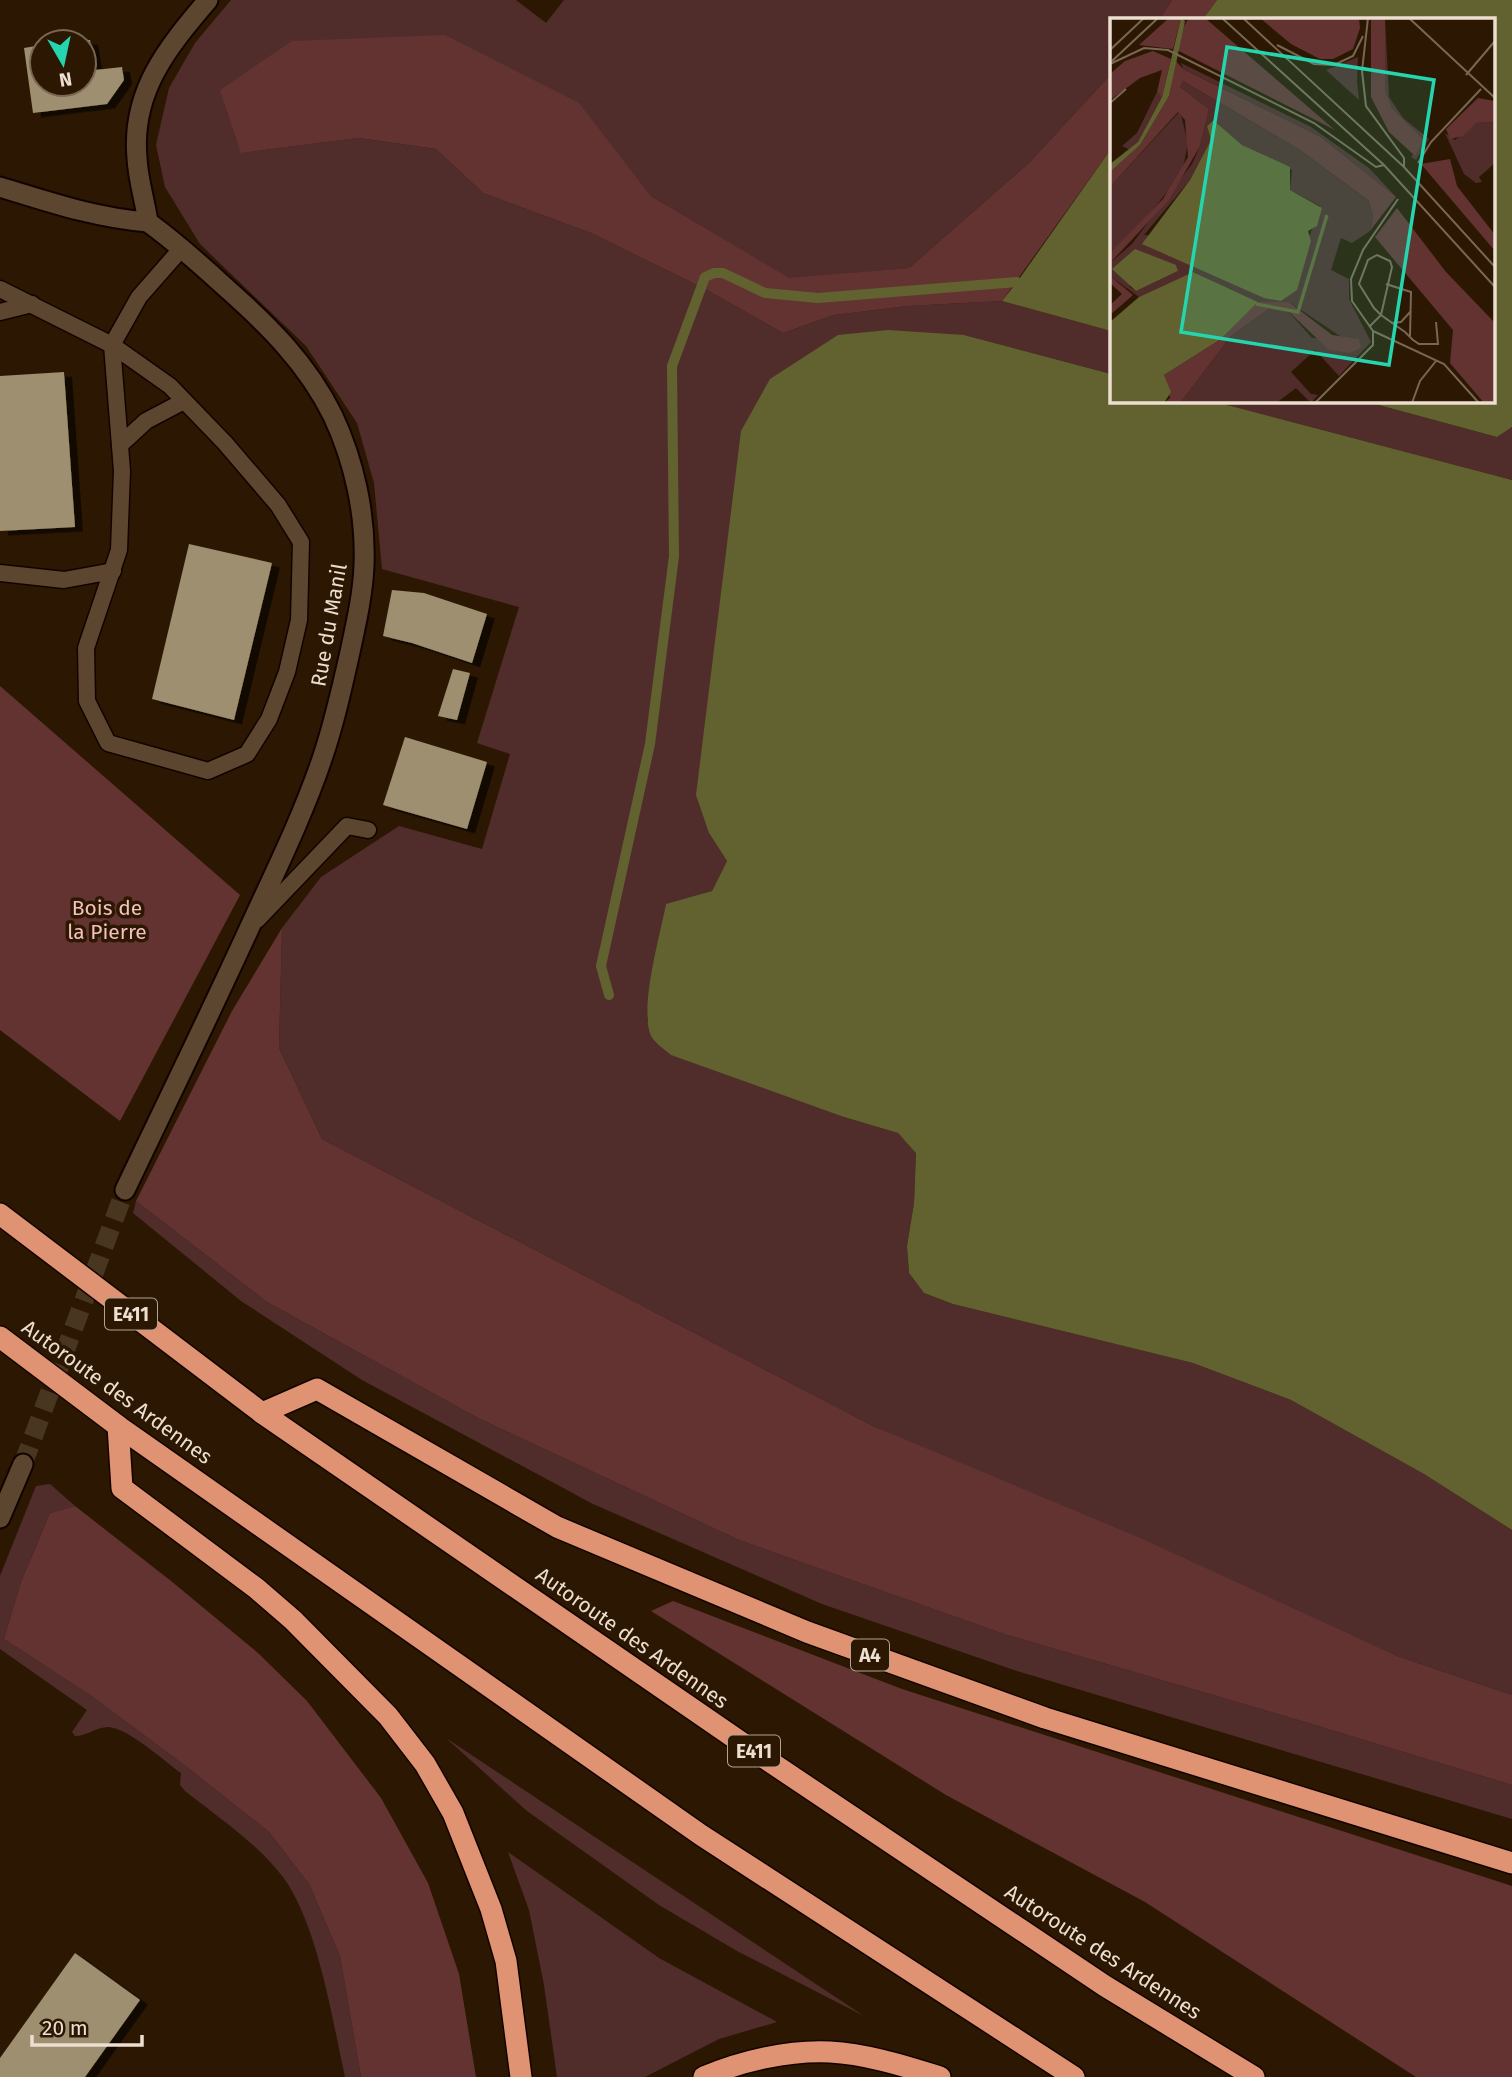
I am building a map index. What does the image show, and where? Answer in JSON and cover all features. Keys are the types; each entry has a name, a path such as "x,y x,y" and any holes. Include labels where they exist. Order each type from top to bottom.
{"highway":[{"name":"Autoroute des Ardennes","path":"0,1214 262,1413 741,1743 1105,1986 1254,2077"},
{"name":"Autoroute des Ardennes","path":"0,1337 118,1426 701,1835 1074,2077"},
{"name":"A4","path":"262,1413 317,1389 557,1527 807,1632 1045,1718 1512,1863"},
{"path":"118,1426 122,1489 256,1588 293,1620 388,1716 425,1764 453,1813 491,1909 506,1961 521,2077"},
{"path":"704,2077 726,2067 771,2057 828,2052 869,2058 940,2077"}],"street":[{"path":"0,187 84,212 121,220 148,222 137,158 138,121 142,102 154,71 169,46 208,0"},
{"name":"Rue du Manil","path":"125,1190 300,818 333,725 360,602 364,567 364,533 359,493 333,416 308,374 264,322 182,248 148,222"},
{"path":"0,1518 23,1464"}],"lane":[{"path":"0,289 111,345 170,386 225,443 278,505 301,542 299,620 287,672 269,719 247,754 208,771 108,743 87,701 86,648 120,550 122,471 111,345 139,297 182,248"},
{"path":"0,313 32,303"},
{"path":"120,445 146,421 184,401"},
{"path":"0,573 64,580 113,571"},
{"path":"249,928 347,826 368,830"}],"shaded area":[{"path":"231,0 516,0 546,23 564,0 1172,0 1161,18 1110,18 1110,75 1030,162 909,268 789,279 651,196 578,103 241,153 359,138 436,149 483,193 591,233 705,289 783,333 834,315 908,306 1002,301 1110,331 1110,374 964,335 709,833 727,861 712,891 666,905 647,1021 844,1117 898,1133 916,1152 914,1203 907,1246 909,1273 924,1293 953,1304 1193,1363 1291,1400 1424,1474 1512,1530 1512,1695 1397,1656 875,1427 322,1139 279,1048 282,928 321,877 399,826 482,849 510,754 477,743 519,607 382,569 374,483 357,423 306,346 200,244 165,187 156,145 169,88 195,43"},
{"path":"1217,0 1512,0 1512,427 1497,437 1368,402 1494,402 1494,18 1204,18"},
{"path":"1110,150 1110,331 1002,301"},
{"path":"888,330 964,335 1110,374 1110,402 1216,402 1512,480 1512,1530 1424,1474 1291,1400 1193,1363 953,1304 924,1293 909,1273 907,1246 914,1203 916,1153 898,1133 844,1117 671,1055 651,1036 647,1008 649,990 666,904 712,891 727,861 709,833 696,795 741,431 770,379 838,335"},
{"path":"1216,402 1368,402 1497,437 1512,427 1512,480"},
{"path":"136,1201 267,1302 478,1418 739,1540 1004,1634 1512,1785 1512,1819 1017,1671 822,1604 593,1504 362,1380 241,1301 133,1213"},
{"path":"50,1484 75,1506 50,1513 21,1582 4,1639 90,1695 269,1832 309,1884 340,1956 361,2077 345,2077 315,1946 295,1897 273,1865 237,1831 185,1791 180,1785 181,1773 134,1738 107,1727 75,1736 72,1732 87,1710 0,1649 0,1576 36,1486"},
{"path":"446,1738 864,2016 737,1951 659,1905 527,1811"},
{"path":"508,1852 659,1958 777,2022 719,2039 645,2077 557,2077 544,1985 529,1910"}],"green space":[{"path":"1172,0 1217,0 1204,18 1161,18"},
{"path":"445,35 579,103 651,196 789,278 909,268 1030,162 1110,75 1110,150 1002,301 908,306 834,315 783,333 705,289 591,233 483,193 436,149 359,138 241,153 220,90 292,41"},
{"name":"Bois de la Pierre","path":"0,686 240,895 120,1121 0,1030"},
{"path":"282,928 279,1048 322,1139 875,1427 1138,1537 1397,1656 1512,1695 1512,1785 1004,1634 739,1540 478,1418 267,1302 136,1201 232,1011"},
{"path":"75,1506 258,1653 307,1701 381,1798 428,1883 459,1974 476,2077 361,2077 340,1956 309,1884 269,1832 90,1695 4,1639 21,1582 50,1513"},
{"path":"673,1601 902,1689 1512,1886 1512,2077 1416,2077 1145,1902 946,1795 651,1611"}],"building":[{"path":"28,47 28,77 24,48"},
{"path":"122,67 124,80 107,104 33,113 31,98 98,98 98,70"},
{"path":"64,372 75,527 0,531 0,376"},
{"path":"189,544 272,563 234,720 152,699"},
{"path":"392,590 424,593 487,614 472,663 383,636"},
{"path":"453,669 470,673 457,720 438,716"},
{"path":"405,737 487,762 467,829 383,805"},
{"path":"75,1953 140,2000 85,2077 0,2077 0,2058"}],"waterway":[{"path":"609,995 601,966 650,744 674,556 672,366 705,277 723,273 765,293 818,298 1017,282"}],"tunnel":[{"path":"23,1464 125,1190"}]}
